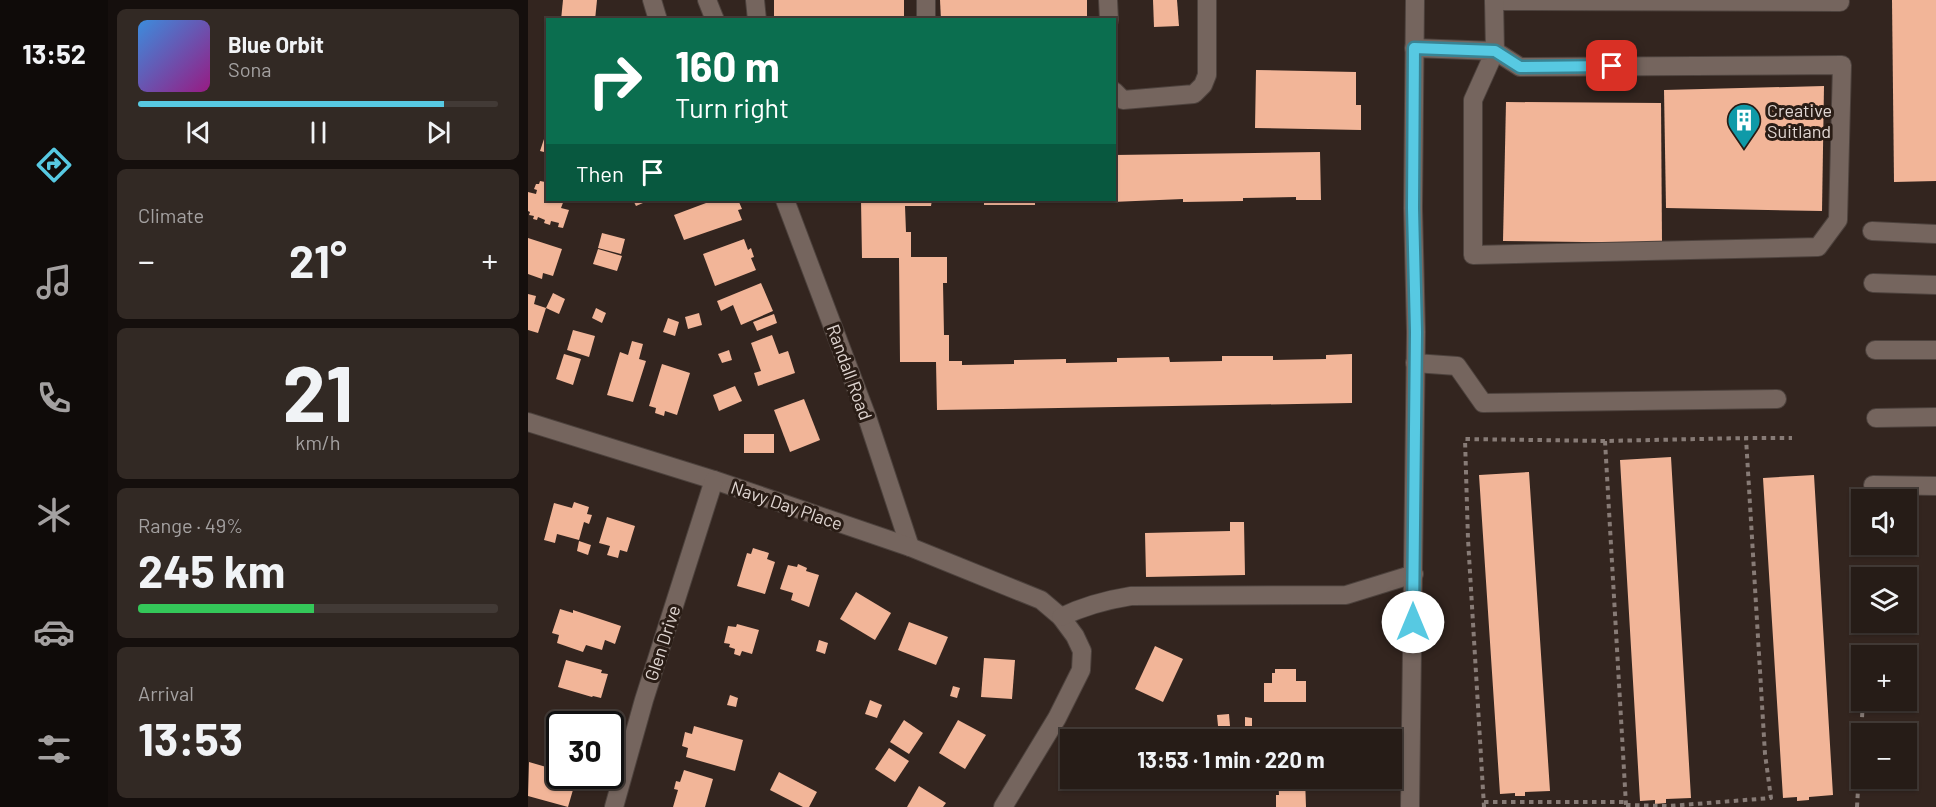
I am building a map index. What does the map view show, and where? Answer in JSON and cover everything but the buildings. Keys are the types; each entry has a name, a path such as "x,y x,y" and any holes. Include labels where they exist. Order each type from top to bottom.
{"street":[{"path":"652,0 657,18"},
{"path":"707,0 714,18"},
{"path":"754,0 757,18"},
{"path":"926,0 926,18"},
{"path":"1108,0 1109,18"},
{"path":"1116,94 1123,100 1194,94 1203,85 1207,75 1207,0"},
{"path":"1410,807 1414,574 1415,0"},
{"path":"1414,48 1495,51 1520,67 1842,65 1838,220 1818,247 1473,255 1473,100 1495,51 1494,0 1840,2"},
{"name":"Randall Road","path":"784,201 867,417 910,547"},
{"path":"1872,231 1936,234"},
{"path":"1873,283 1936,285"},
{"path":"1875,350 1936,350"},
{"path":"1415,363 1457,366 1483,403 1777,399"},
{"path":"1876,418 1936,417"},
{"name":"Navy Day Place","path":"528,422 714,480 910,547 1041,600 1061,617"},
{"name":"Glen Drive","path":"614,807 644,700 714,480"},
{"path":"1874,485 1936,486"},
{"path":"1003,807 1056,718 1081,670 1082,651 1075,636 1061,617 1084,606 1131,596 1346,595 1414,574"}],"path":[{"path":"1746,438 1765,754 1771,798 1669,806 1484,805 1468,539 1465,439 1605,441 1746,438 1792,438"},
{"path":"1605,441 1626,805"},
{"path":"1857,807 1862,711"}],"place":[{"name":"Creative Suitland","path":"1744,149"}],"route":[{"path":"1413,622 1416,332 1413,208 1414,48 1495,51 1520,67 1612,66"}]}
